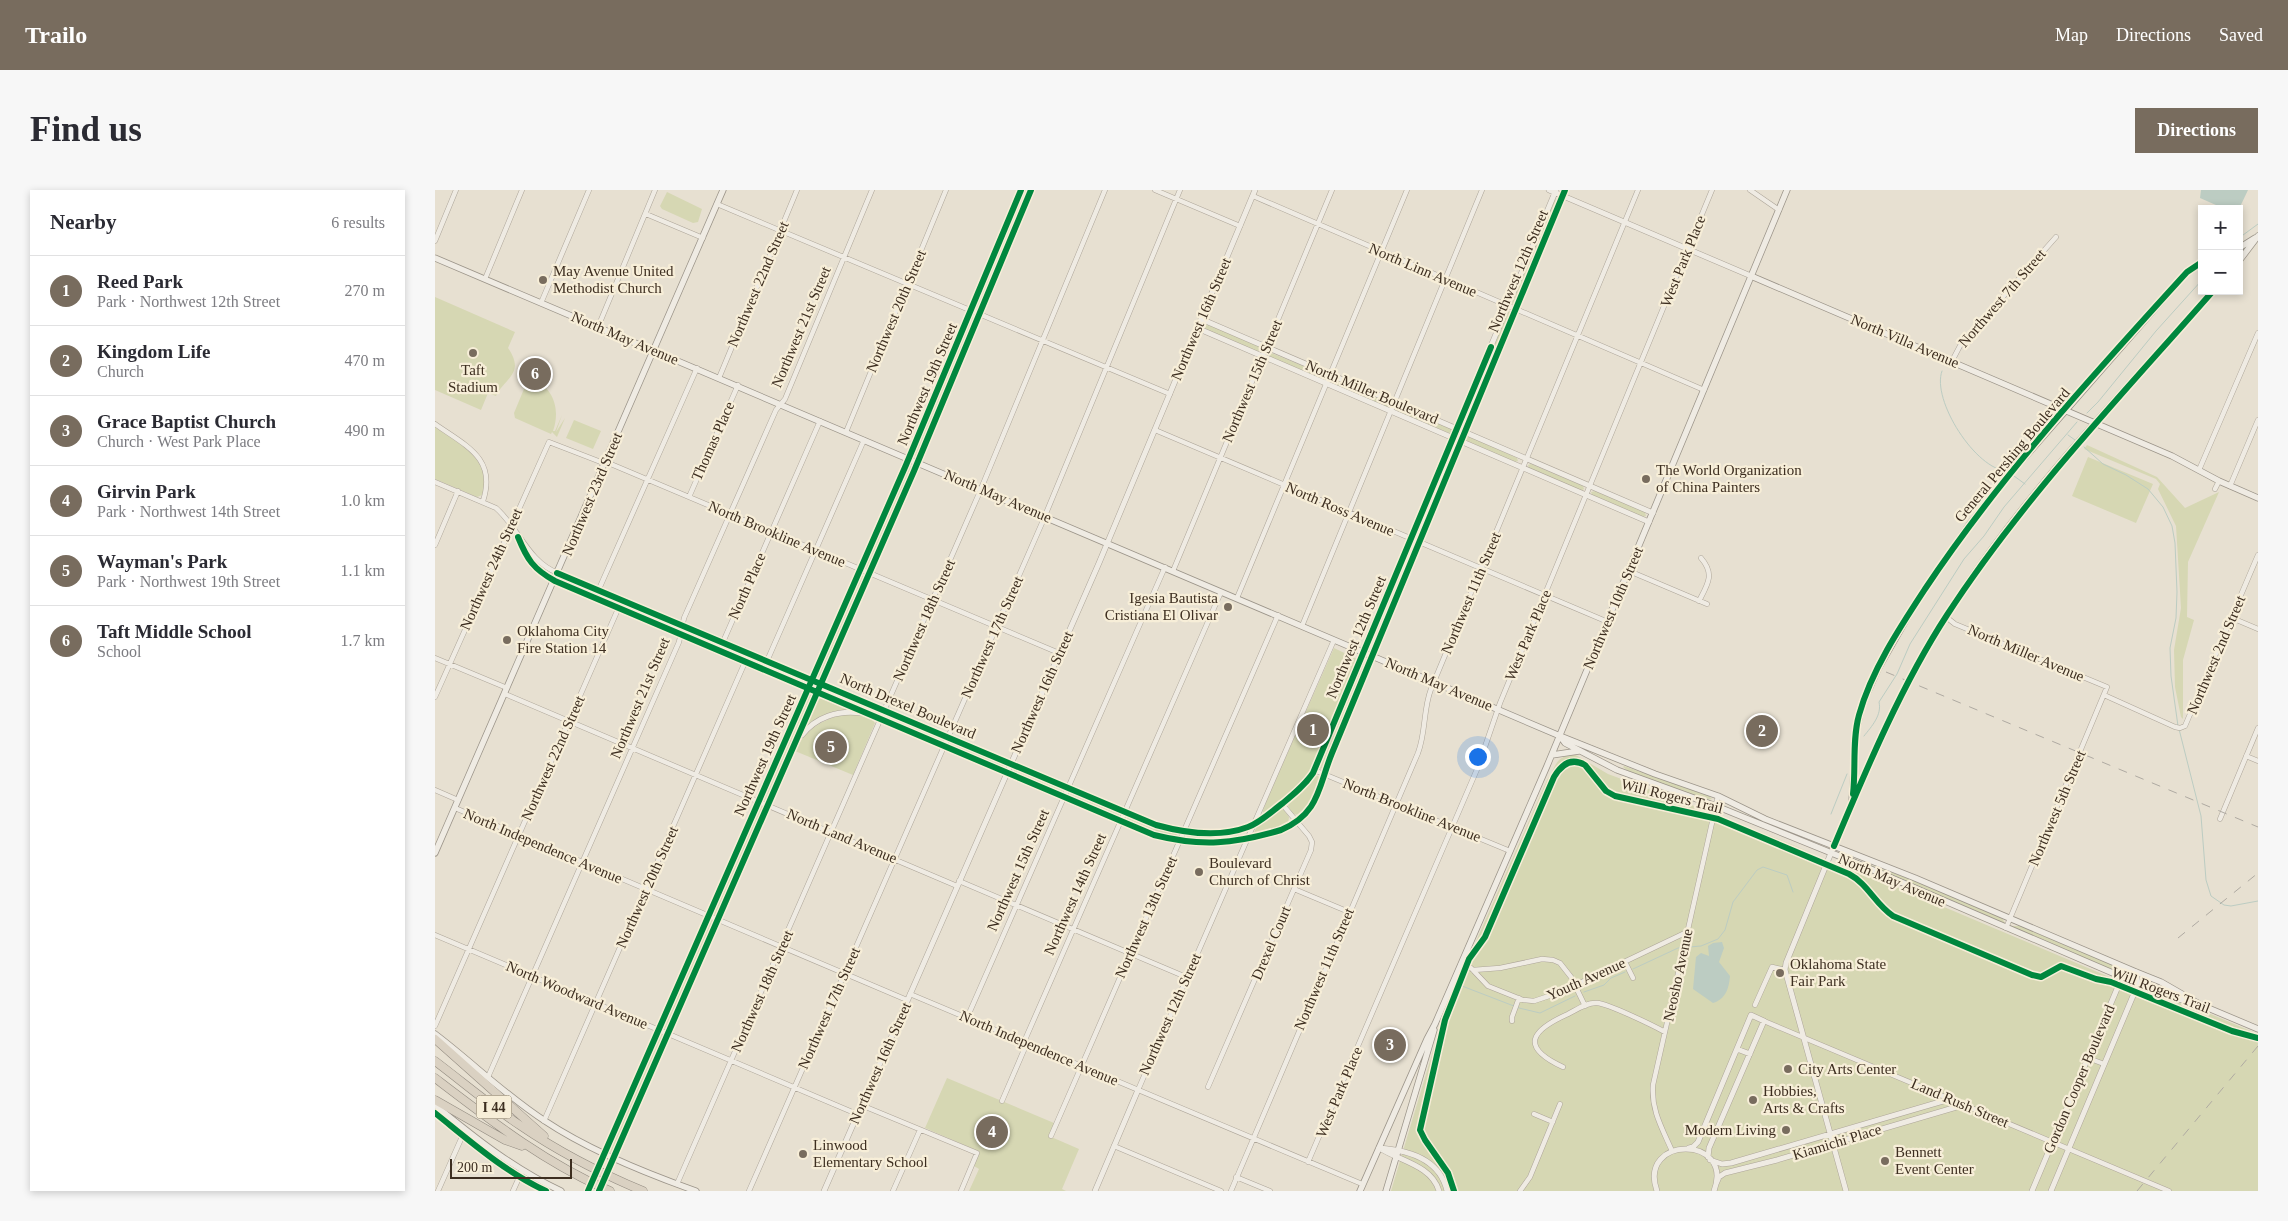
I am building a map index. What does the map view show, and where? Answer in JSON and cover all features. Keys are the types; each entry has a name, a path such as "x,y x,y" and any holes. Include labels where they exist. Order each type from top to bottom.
{"highway":[{"path":"435,1038 556,1148"},
{"name":"I 44","path":"435,1061 506,1115 556,1148 611,1177 643,1191"},
{"name":"I 44","path":"435,1078 501,1129 536,1151 609,1191"},
{"path":"435,1100 505,1140 536,1151"}],"main road":[{"name":"Northwest 23rd Street","path":"435,853 555,581 723,190"},
{"name":"Northwest 10th Street","path":"1360,1191 1552,755 1787,190"},
{"path":"2243,246 2258,237"},
{"path":"2243,256 2258,237"},
{"name":"North May Avenue","path":"435,258 738,385 1560,736 1621,761 1718,796 1756,815 2161,982 2201,1005 2258,1029"},
{"name":"General Pershing Boulevard","path":"1852,803 1858,718 1881,664 1918,600 1969,525 2065,410 2187,272 2198,265"},
{"name":"North Villa Avenue","path":"1751,276 2172,456 2219,481 2258,498"},
{"name":"General Pershing Boulevard","path":"1831,854 1852,803 1909,682 1946,617 1994,546 2096,424 2209,295"},
{"name":"North May Avenue","path":"1560,736 1565,743 1617,770 1716,806 2137,984 2171,997 2201,1005"},
{"path":"1552,755 1579,750"},
{"path":"1617,770 1621,761"},
{"name":"Northwest 10th Street","path":"1386,1191 1435,1024"},
{"path":"435,1034 544,1121 567,1135 613,1160 696,1191"},
{"path":"435,1105 499,1156 522,1171 561,1191"}],"street":[{"path":"435,241 456,190"},
{"path":"485,279 522,190"},
{"path":"541,304 589,190"},
{"path":"598,327 655,190"},
{"name":"Northwest 22nd Street","path":"719,378 797,190"},
{"name":"Northwest 21st Street","path":"488,1077 681,635 683,625 730,514 776,410 785,399 872,190"},
{"name":"Northwest 20th Street","path":"846,432 946,190"},
{"name":"Northwest 19th Street","path":"588,1191 861,570 1021,190"},
{"name":"Northwest 19th Street","path":"599,1191 918,463 1031,190"},
{"name":"Northwest 18th Street","path":"677,1184 981,490 1105,190"},
{"path":"1155,190 1240,226"},
{"name":"Northwest 17th Street","path":"749,1191 1045,516 1180,190"},
{"name":"Northwest 16th Street","path":"824,1191 1108,544 1255,190"},
{"name":"Northwest 15th Street","path":"1173,571 1332,190"},
{"path":"1237,598 1407,190"},
{"path":"1301,626 1483,190"},
{"name":"Northwest 11th Street","path":"1231,1191 1421,747 1427,701 1434,682 1639,190"},
{"name":"West Park Place","path":"1308,1162 1478,768 1498,708 1712,190"},
{"path":"1750,190 1779,210"},
{"name":"North Villa Avenue","path":"1553,191 1564,193 1625,222 1751,276"},
{"name":"Northwest 12th Street","path":"1254,824 1282,804 1304,784 1314,770 1508,306 1553,191"},
{"name":"Northwest 12th Street","path":"1247,838 1281,830 1296,821 1314,804 1324,774 1372,656 1564,193"},
{"name":"North Linn Avenue","path":"1253,196 1704,390"},
{"path":"717,204 1170,394"},
{"path":"645,214 703,238"},
{"name":"Northwest 7th Street","path":"1952,361 1961,344 2056,236"},
{"name":"North Miller Boulevard","path":"1201,319 1653,513"},
{"name":"North Miller Boulevard","path":"1197,328 1649,522"},
{"path":"2199,470 2258,332"},
{"path":"595,598 697,368"},
{"name":"Thomas Place","path":"689,497 738,385"},
{"name":"North Place","path":"723,642 820,420"},
{"path":"2230,486 2258,420"},
{"path":"435,424 470,449 483,463 487,478 483,501"},
{"name":"North Ross Avenue","path":"1155,430 1607,622"},
{"path":"767,661 864,440"},
{"name":"North Brookline Avenue","path":"549,442 648,479 1059,653"},
{"name":"Northwest 24th Street","path":"435,697 549,442"},
{"path":"2215,489 2219,481"},
{"name":"North Drexel Boulevard","path":"435,482 496,508 511,525 533,566 555,581"},
{"path":"435,545 458,492"},
{"name":"North Drexel Boulevard","path":"518,537 538,561 550,570 1157,824 1184,831 1205,833 1234,830 1254,824"},
{"name":"Northwest 2nd Street","path":"2104,695 2182,727 2189,719 2258,555"},
{"path":"1699,601 1709,574 1709,567 1701,558"},
{"name":"Northwest 15th Street","path":"967,1018 1165,568"},
{"path":"1629,571 1707,604"},
{"path":"555,581 1154,835 1179,841 1216,843 1247,838"},
{"name":"Northwest 14th Street","path":"1003,1101 1073,929 1221,592"},
{"name":"Northwest 22nd Street","path":"435,1026 622,600"},
{"name":"Northwest 13th Street","path":"1051,1136 1278,615"},
{"name":"North Miller Avenue","path":"1946,617 1955,624 2107,687"},
{"path":"2232,618 2258,629"},
{"name":"Northwest 12th Street","path":"1095,1191 1186,977 1334,640"},
{"name":"Northwest 20th Street","path":"544,1121 749,653"},
{"name":"North Land Avenue","path":"435,658 569,722 758,802 1073,929 1186,977"},
{"name":"Northwest 5th Street","path":"2006,928 2107,687"},
{"path":"797,741 807,729 826,717 846,712 867,714"},
{"path":"2220,818 2258,728"},
{"path":"2246,756 2258,761"},
{"name":"North Brookline Avenue","path":"1314,770 1510,851"},
{"name":"North Independence Avenue","path":"435,790 458,800"},
{"name":"Neosho Avenue","path":"1672,1151 1657,1119 1652,1101 1653,1085 1718,796"},
{"name":"Drexel Court","path":"1208,1087 1312,844 1309,836 1282,804"},
{"name":"North Independence Avenue","path":"455,808 907,1000"},
{"path":"1234,830 1247,838"},
{"name":"General Pershing Boulevard","path":"1785,970 1786,963 1831,854"},
{"path":"1294,889 1349,912"},
{"name":"Youth Avenue","path":"1461,964 1473,970 1489,986 1518,1000 1539,1000 1687,932"},
{"name":"North Woodward Avenue","path":"435,935 857,1114"},
{"path":"1473,970 1549,959 1563,967 1575,985 1585,1006"},
{"path":"1625,962 1633,978"},
{"path":"1755,1005 1772,967 1785,970 1846,1191"},
{"path":"2122,977 2136,972"},
{"name":"Gordon Cooper Boulevard","path":"2051,1191 2137,984 2136,972"},
{"name":"Gordon Cooper Boulevard","path":"2032,1191 2122,977"},
{"name":"North Independence Avenue","path":"910,994 1363,1184"},
{"path":"1512,1021 1513,1012 1518,1000"},
{"path":"1563,1067 1537,1051 1535,1045 1536,1036 1547,1024 1585,1006 1594,1003 1601,1004 1665,1032"},
{"name":"Land Rush Street","path":"1737,1048 1751,1015 2169,1191"},
{"path":"1714,1191 1716,1172 1709,1159 1709,1148 1764,1021"},
{"path":"1656,1191 1656,1169 1661,1159 1672,1151 1693,1147 1698,1142 1737,1048 1750,1054"},
{"path":"2089,1058 2104,1064"},
{"name":"Kiamichi Place","path":"1689,1148 1701,1151 1709,1159 1722,1164 1731,1163 1950,1099"},
{"path":"1520,1191 1530,1177 1561,1104"},
{"name":"Kiamichi Place","path":"1716,1184 1719,1177 1725,1172 1777,1160 1962,1104"},
{"path":"861,1105 977,1153 961,1191"},
{"path":"1535,1114 1553,1122"},
{"path":"438,1191 465,1130"},
{"path":"893,1191 920,1130"},
{"path":"1114,1146 1221,1191"},
{"path":"1379,1148 1398,1149 1430,1163 1436,1168 1447,1191"},
{"path":"1379,1148 1429,1174 1439,1191"},
{"path":"513,1191 522,1171"},
{"path":"1236,1177 1270,1191"}],"green space":[{"path":"1023,190 1029,190 980,308 976,308 975,305"},
{"path":"667,192 702,209 698,222 693,223 662,209 660,206"},
{"path":"1557,199 1558,201 1513,306 1512,303 1554,200"},
{"name":"Taft Stadium","path":"435,297 515,332 508,348 515,364 512,375 496,396 488,393 481,410 435,390"},
{"path":"1510,311 1511,313 1462,428 1461,425"},
{"path":"971,316 975,318 919,455 915,456 914,453"},
{"path":"1204,323 1260,347 1261,350 1257,351 1203,328"},
{"path":"1269,352 1325,375 1326,378 1324,380 1269,356"},
{"path":"529,377 544,386 553,399 556,414 553,431 555,431 562,415 556,432 565,418 557,437 552,432 551,434 515,418 514,413"},
{"path":"1333,378 1391,405 1387,407 1332,383 1331,380"},
{"path":"1396,406 1451,429 1452,433 1397,411"},
{"path":"574,420 601,431 593,449 566,438"},
{"path":"435,427 472,454 479,463 485,483 482,495 477,497 435,479"},
{"path":"1469,436 1517,458 1518,461 1515,462 1466,441 1466,437"},
{"path":"1456,442 1457,444 1419,537 1416,537 1454,443"},
{"path":"2087,445 2157,477 2185,508 2219,492 2188,562 2187,617 2194,620 2183,660 2183,719 2175,687 2174,650 2181,608 2176,526 2158,489 2160,484 2156,479 2084,449"},
{"path":"2088,457 2153,484 2136,523 2072,496"},
{"path":"1531,464 1583,486 1584,489 1581,491 1529,468 1528,465"},
{"path":"910,465 913,468 870,567 867,568 865,565"},
{"path":"1595,491 1645,512 1646,516 1643,517 1592,495 1591,492"},
{"path":"1414,544 1415,546 1371,647 1411,545"},
{"path":"861,575 865,577 822,677 819,678 817,675"},
{"path":"626,604 675,625 676,628 674,629 624,608 623,606"},
{"path":"688,631 744,656 742,658 688,635"},
{"path":"1334,648 1357,659 1310,772 1297,787 1267,812 1263,813 1269,795"},
{"path":"751,658 806,680 807,683 804,684 752,662"},
{"path":"1365,661 1323,768 1320,769 1318,766 1353,682"},
{"path":"824,688 880,713 877,715 823,692"},
{"path":"812,694 814,697 767,802 762,799 808,695"},
{"path":"820,698 849,710 806,727 817,701"},
{"path":"840,715 864,716 872,719 875,723 853,775 795,751 803,738 813,728"},
{"path":"888,715 941,737 943,741 941,742 886,719"},
{"path":"951,741 1003,763 1004,766 1001,768 949,746"},
{"name":"Oklahoma State Fair Park","path":"1574,754 1608,774 1793,845 1811,853 1818,862 1833,868 1837,865 1847,866 2152,995 2194,1007 2258,1034 2258,1191 1391,1191 1444,1014 1547,780 1559,760"},
{"path":"1624,766 1709,796 1712,799 1704,800 1628,771"},
{"path":"1015,768 1062,788 1063,791 1059,793 1013,773"},
{"path":"1315,775 1320,779 1313,799 1299,815 1293,814 1288,806 1289,801"},
{"path":"1073,792 1118,811 1120,815 1117,817 1071,798 1070,793"},
{"path":"761,805 766,809 719,915 716,916 712,912"},
{"path":"1279,809 1284,810 1289,817 1288,824 1278,829 1254,833 1257,825"},
{"path":"1127,816 1176,833 1178,836 1176,838 1160,834 1127,821"},
{"path":"1237,833 1242,837 1214,841 1185,838 1189,835"},
{"path":"1843,855 1918,882 2002,918 2005,923 2001,923"},
{"path":"711,919 715,921 667,1030 662,1027"},
{"path":"2013,926 2020,926 2119,967 2122,972 2087,961 2015,930"},
{"path":"661,1033 666,1037 612,1153 609,1151"},
{"path":"947,1078 1054,1123 1049,1136 1079,1149 1062,1189 1066,1191 969,1191 979,1169 974,1166 980,1152 925,1128"}],"shaded area":[{"path":"2201,190 2248,190 2241,205 2216,205 2200,198"},
{"path":"1722,942 1724,948 1719,962 1730,976 1730,980 1724,996 1713,1003 1693,989 1696,957 1701,953 1709,956 1708,946 1713,943"}],"waterway":[{"path":"2243,235 2258,224"},
{"path":"2087,413 2198,284"},
{"path":"1942,371 1940,384 1943,399 1959,432 1982,459 1995,468 2007,471"},
{"path":"1864,736 1876,720 1880,707 1879,702 1897,674 1910,644 1964,559 1984,536 2004,507 2077,422"},
{"path":"2068,435 2075,440"},
{"path":"2084,447 2103,464 2126,475 2148,489 2163,507 2172,526 2175,543 2177,592 2176,618 2170,648 2171,676 2178,726"},
{"path":"2014,476 2025,484"},
{"path":"2179,729 2201,816 2206,880 2211,896 2224,905 2231,906 2258,901"},
{"path":"1831,814 1847,774"},
{"path":"1633,969 1678,948 1701,946 1718,939 1725,930 1733,902 1757,870 1763,867 1787,875 1793,892"},
{"path":"1584,992 1604,985 1611,978 1625,972"},
{"path":"1462,986 1519,1008 1540,1013 1575,996"}],"railway":[{"path":"1886,672 2258,827"},
{"path":"2178,938 2258,873"},
{"path":"2137,1191 2258,1046"}],"cycle path":[{"path":"588,1191 906,465 1021,190"},
{"path":"599,1191 914,471 1031,190"},
{"path":"518,537 524,551 536,568 555,581 1154,835 1187,841 1217,842 1232,841 1281,830 1303,816 1316,798 1332,753 1565,190"},
{"path":"1853,794 1857,725 1864,699 1887,650 1925,589 1954,547 2017,465 2118,348 2187,272 2198,265"},
{"path":"1834,846 1900,698 1947,615 1976,572 2074,448 2209,295"},
{"path":"557,573 1156,825 1202,833 1237,830 1253,825 1266,816 1287,800 1313,773 1491,347"},
{"name":"Will Rogers Trail","path":"1454,1191 1448,1173 1420,1130 1445,1020 1469,959 1485,937 1554,777 1563,766 1571,762 1585,765 1606,791 1615,796 1718,819 1849,874 1856,878 1881,906 1893,916 2032,975 2041,977 2061,966 2096,979 2111,982 2232,1031 2258,1038"},
{"path":"435,1113 516,1175 546,1191"}],"place":[{"name":"May Avenue United Methodist Church","path":"543,280"},
{"name":"Taft Stadium","path":"473,353"},
{"name":"Taft Middle School","path":"535,374"},
{"name":"The World Organization of China Painters","path":"1646,479"},
{"name":"Igesia Bautista Cristiana El Olivar","path":"1228,607"},
{"name":"Oklahoma City Fire Station 14","path":"507,640"},
{"name":"Reed Park","path":"1313,730"},
{"name":"Kingdom Life","path":"1762,731"},
{"name":"Wayman's Park","path":"831,747"},
{"name":"Boulevard Church of Christ","path":"1199,872"},
{"name":"Oklahoma State Fair Park","path":"1780,973"},
{"name":"Grace Baptist Church","path":"1390,1045"},
{"name":"City Arts Center","path":"1788,1069"},
{"name":"Hobbies, Arts & Crafts","path":"1753,1100"},
{"name":"Modern Living","path":"1786,1130"},
{"name":"Girvin Park","path":"992,1132"},
{"name":"Linwood Elementary School","path":"803,1154"},
{"name":"Bennett Event Center","path":"1885,1161"}]}
